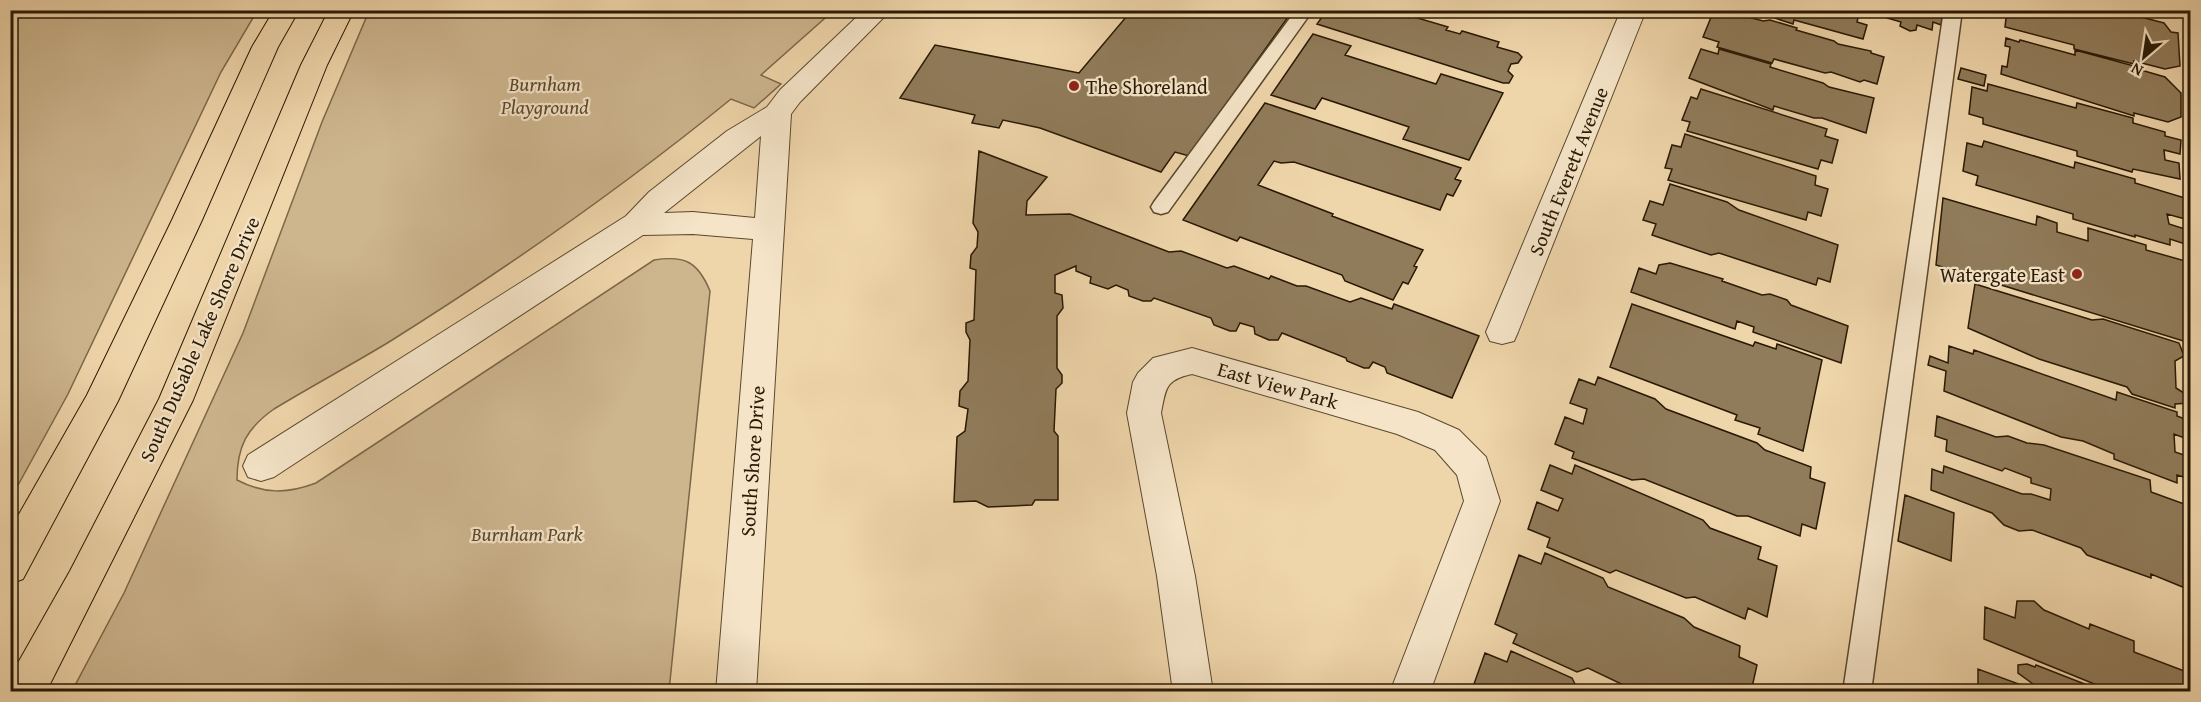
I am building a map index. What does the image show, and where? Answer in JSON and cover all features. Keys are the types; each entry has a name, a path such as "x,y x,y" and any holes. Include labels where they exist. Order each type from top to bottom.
{"highway":[{"path":"10,567 101,401 187,220 265,47 287,10"},
{"name":"South DuSable Lake Shore Drive","path":"24,692 83,583 176,400 314,65 342,10"}],"street":[{"path":"261,466 637,224 660,199 677,185 737,138 777,113 790,96 879,10"},
{"name":"South Everett Avenue","path":"1502,332 1634,10"},
{"name":"South Shore Drive","path":"736,692 777,113"},
{"path":"637,224 693,223 768,230"},
{"name":"East View Park","path":"1193,692 1176,576 1144,413 1150,382 1165,368 1192,361 1406,422 1447,440 1473,468 1482,501 1410,692"}],"lane":[{"path":"1161,207 1305,10"},
{"path":"1857,692 1953,10"}],"green space":[{"path":"11,10 257,11 221,72 68,394 11,498"},
{"name":"Burnham Park","path":"369,11 833,11 761,75 781,84 754,108 731,99 649,164 521,256 389,342 274,409 250,431 239,457 237,480 247,485 266,490 285,491 316,483 654,260 674,259 689,263 701,273 710,291 669,691 72,691 124,593 243,333 322,122"}],"building":[{"name":"The Shoreland","path":"1132,10 1293,10 1189,156 1175,152 1161,172 1040,128 1003,120 999,128 972,123 975,115 900,98 935,45 1079,73"},
{"path":"1327,10 1384,10 1409,18 1411,16 1448,27 1446,30 1460,34 1462,31 1499,42 1497,47 1518,53 1522,57 1518,63 1511,64 1508,71 1513,76 1509,83 1503,83 1317,24"},
{"path":"1495,10 1545,11 1542,17 1533,17 1516,12 1514,16"},
{"path":"1714,10 1763,21 1770,20 1838,44 1871,51 1871,53 1884,57 1877,84 1864,80 1860,82 1831,72 1825,73 1774,59 1772,63 1717,47 1719,42 1703,37"},
{"path":"1750,10 1844,10 1858,18 1857,22 1867,25 1863,39 1794,20 1793,24"},
{"path":"1881,10 1943,10 1941,25 1933,22 1932,30 1917,25 1916,30 1910,31 1900,26 1901,22 1887,18 1887,12"},
{"path":"2007,10 2114,10 2164,23 2171,32 2178,33 2180,66 2165,69 2134,61 2134,64 2074,49 2074,45 2005,27"},
{"path":"1313,34 1351,46 1345,55 1436,84 1441,74 1503,93 1469,160 1403,139 1409,127 1322,98 1315,109 1271,95"},
{"path":"2006,38 2075,55 2075,50 2165,77 2181,93 2181,117 2168,122 2134,113 2134,116 2001,74 2002,66 2007,67 2010,47 2005,46"},
{"path":"1701,49 1718,54 1719,49 1771,64 1770,67 1823,83 1829,87 1874,98 1866,133 1822,118 1814,118 1774,106 1773,110 1689,78"},
{"path":"1961,68 1986,75 1984,86 1958,79"},
{"path":"1988,84 2076,108 2077,103 2133,118 2133,123 2165,132 2165,136 2181,140 2180,154 2164,150 2165,160 2179,163 2180,179 2133,169 2132,172 2077,156 2077,151 1983,124 1983,118 1969,114 1972,87 1987,91"},
{"path":"1701,89 1827,129 1825,136 1838,140 1832,163 1821,160 1818,169 1687,131 1690,122 1682,120 1691,97 1697,99"},
{"path":"1265,103 1461,168 1455,179 1461,181 1453,196 1447,194 1440,210 1294,162 1274,161 1258,185 1423,250 1408,284 1403,282 1393,300 1345,281 1342,275 1240,237 1237,241 1183,220"},
{"path":"1685,134 1816,176 1815,185 1828,189 1821,216 1808,212 1806,220 1668,180 1672,169 1665,168 1672,145 1681,147"},
{"path":"1984,141 2074,168 2075,162 2135,179 2135,183 2185,198 2185,219 2167,214 2169,224 2188,230 2188,245 2170,239 2170,245 2135,235 2135,237 2073,219 2073,214 1976,185 1978,176 1963,171 1967,143 1982,147"},
{"path":"979,151 1047,177 1027,201 1026,215 1070,214 1169,252 1181,251 1227,268 1234,266 1269,279 1271,276 1350,302 1361,298 1392,309 1394,304 1479,336 1452,398 1387,373 1385,367 1373,362 1369,368 1364,368 1347,361 1346,358 1282,333 1278,340 1269,340 1255,334 1254,327 1240,323 1236,331 1230,331 1214,325 1211,318 1154,298 1151,301 1143,301 1129,296 1128,290 1116,285 1108,289 1090,283 1091,277 1076,271 1076,266 1055,275 1055,293 1062,295 1063,308 1057,316 1057,368 1062,375 1062,383 1056,389 1054,431 1058,436 1058,500 1035,500 1032,505 988,507 976,501 954,502 957,437 965,431 968,409 959,406 960,391 968,381 970,340 966,332 966,323 974,320 976,270 970,268 971,255 977,247 978,232 973,223"},
{"path":"1670,184 1727,202 1739,210 1838,245 1830,282 1818,278 1816,285 1719,253 1711,255 1652,235 1656,224 1643,220 1650,201 1663,205"},
{"name":"Watergate East","path":"1943,198 2036,225 2037,216 2057,223 2057,232 2088,241 2088,228 2146,245 2146,250 2189,262 2190,343 1936,265"},
{"path":"1670,263 1723,279 1722,281 1762,295 1770,294 1787,300 1791,305 1848,326 1841,363 1753,332 1754,327 1737,321 1735,329 1631,292 1639,268 1656,274 1659,265"},
{"path":"1975,284 2092,320 2103,319 2179,343 2184,356 2175,361 2176,388 2187,395 2189,403 2175,404 2175,408 2132,394 2127,387 2039,359 1968,328"},
{"path":"1632,304 1753,346 1755,342 1776,349 1777,344 1822,360 1803,451 1758,434 1760,428 1735,420 1737,415 1610,367"},
{"path":"1949,346 1973,354 1974,350 2116,400 2117,392 2177,412 2177,416 2190,421 2190,440 2174,434 2175,452 2190,457 2190,479 2177,475 2177,483 2114,459 2114,454 2083,441 2061,437 1944,391 1946,371 1928,365 1930,356 1948,363"},
{"path":"1598,377 1655,399 1666,409 1757,443 1765,450 1811,467 1810,478 1825,483 1816,529 1802,524 1800,536 1748,516 1737,516 1644,479 1632,480 1572,458 1574,452 1555,444 1565,417 1583,424 1587,409 1570,403 1579,379 1595,385"},
{"path":"1937,416 1996,437 2008,436 2027,443 2044,445 2150,480 2151,492 2187,505 2190,590 2151,574 2151,578 2087,555 2081,548 2032,530 2019,531 2004,525 1992,513 1931,490 1932,469 1943,473 1944,466 2022,494 2031,494 2050,500 2051,489 2031,483 2031,478 2005,468 2002,471 1946,451 1947,440 1935,436"},
{"path":"1550,465 1572,474 1575,465 1703,520 1710,528 1761,547 1758,559 1777,566 1767,617 1748,608 1745,619 1695,597 1686,598 1616,570 1610,573 1547,547 1550,538 1528,529 1537,502 1558,511 1563,499 1541,490"},
{"path":"1905,495 1954,513 1951,561 1898,541"},
{"path":"1545,553 1603,578 1608,587 1684,618 1694,627 1740,646 1739,657 1757,665 1751,692 1638,692 1588,668 1577,672 1513,643 1517,634 1495,624 1519,555 1541,564"},
{"path":"2017,601 2034,601 2044,610 2089,629 2090,624 2134,641 2134,652 2187,672 2190,692 2114,692 1984,639 1985,607 2015,618"},
{"path":"1511,651 1572,678 1577,688 1585,692 1493,692 1474,684 1485,653 1507,662"},
{"path":"2027,664 2035,667 2036,665 2105,692 1978,692 1978,669 2032,689 2033,684 2018,673 2018,665"}],"place":[{"name":"The Shoreland","path":"1074,86"},
{"name":"Watergate East","path":"2077,274"}],"park label":[{"name":"Burnham Playground","path":"545,94"}]}
